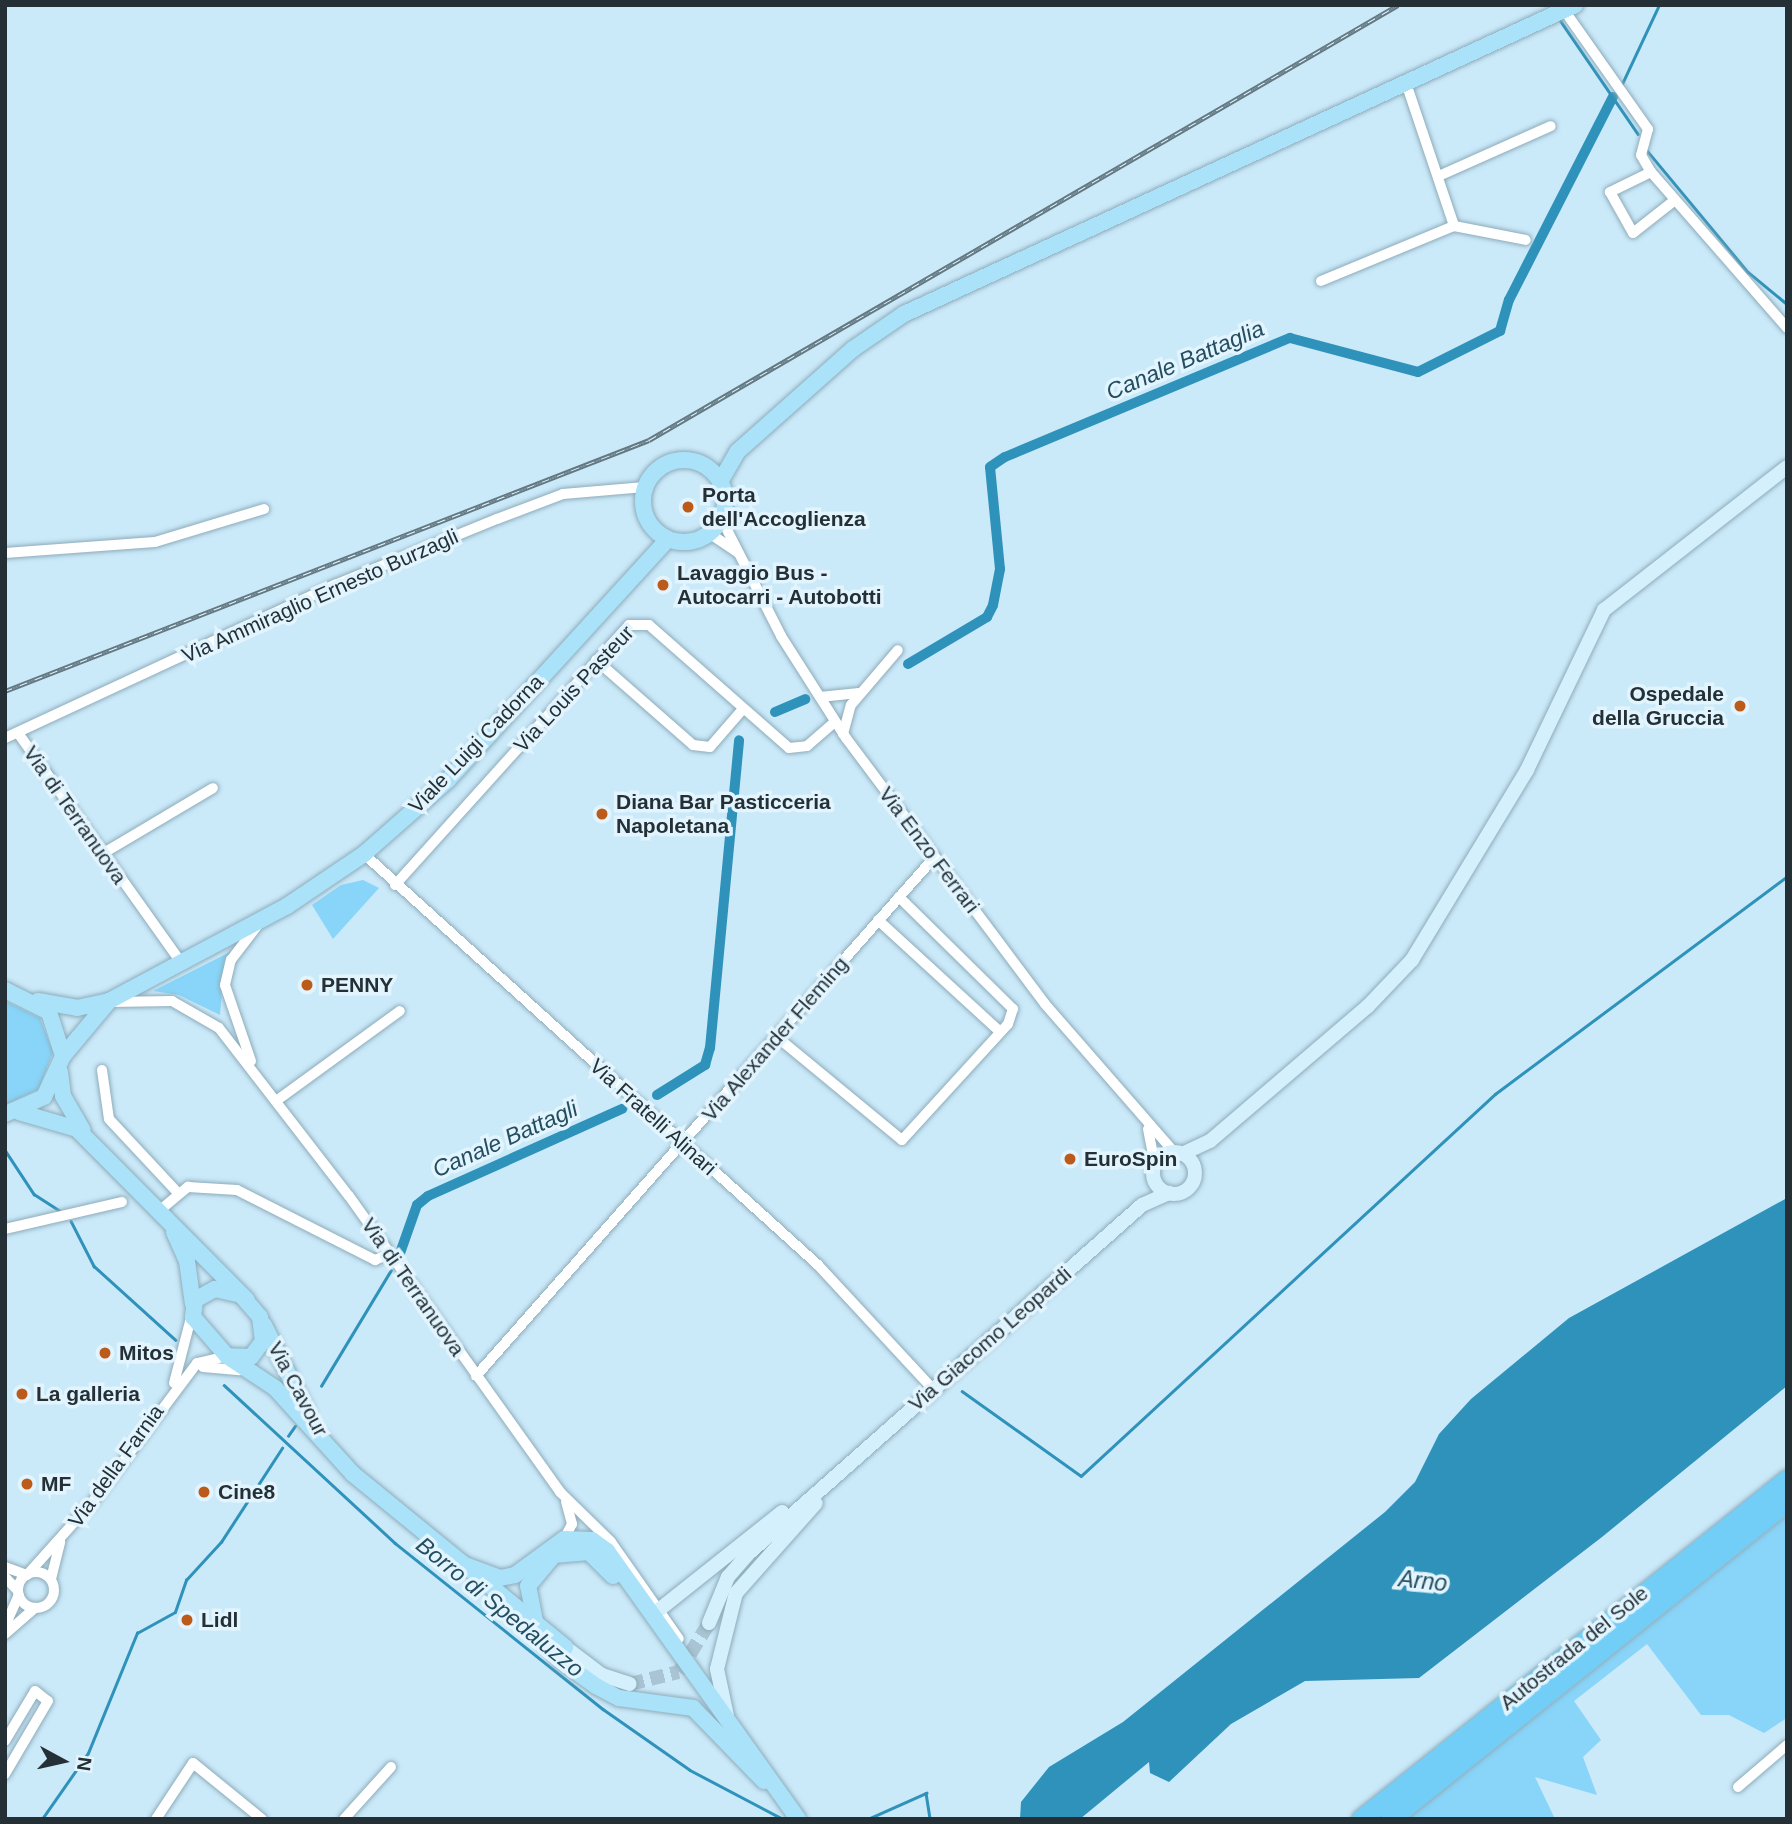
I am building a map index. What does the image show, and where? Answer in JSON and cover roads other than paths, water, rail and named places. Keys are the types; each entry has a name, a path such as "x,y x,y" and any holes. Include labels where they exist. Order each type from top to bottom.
{"highway":[{"name":"Autostrada del Sole","path":"1361,1819 1787,1479"},
{"name":"Autostrada del Sole","path":"1390,1819 1787,1501"}],"main road":[{"path":"704,466 737,452 853,349 904,314 1569,8"},
{"path":"720,482 704,466 684,461 663,466 645,487 651,526 668,539 689,542 709,533 721,518 720,482 737,452"},
{"name":"Viale Luigi Cadorna","path":"641,566 651,526"},
{"name":"Viale Luigi Cadorna","path":"5,990 38,1001 78,1008 109,1001 264,919 364,854 448,780 668,539"},
{"name":"Via Cavour","path":"38,1001 57,1025 63,1096 92,1143"},
{"name":"Viale Luigi Cadorna","path":"12,1113 44,1097 62,1064 109,1001"},
{"name":"Via Cavour","path":"12,1113 60,1119 92,1143 247,1300 262,1322 335,1455"},
{"name":"Via Cavour","path":"163,1216 187,1261 192,1307 203,1333 227,1356 295,1406 335,1455 457,1562 565,1647"},
{"path":"192,1307 215,1289 247,1300"},
{"name":"Via Cavour","path":"227,1356 257,1352 262,1322"},
{"path":"457,1562 487,1576 515,1575 564,1539 592,1540 607,1551 795,1815"},
{"path":"535,1621 527,1602 533,1574 567,1550 589,1552 771,1787"},
{"name":"Via Cavour","path":"519,1611 525,1626 596,1686 629,1700 693,1708 710,1720 795,1815"}],"street":[{"path":"1569,8 1648,129 1641,155 1651,172 1787,328"},
{"path":"1406,83 1441,175 1454,226"},
{"path":"1441,175 1551,126"},
{"path":"1651,172 1610,192 1633,233 1675,200"},
{"path":"1321,281 1454,226 1526,240"},
{"name":"Via Giacomo Leopardi","path":"709,1623 728,1577 749,1553 1142,1205 1169,1193 1187,1190 1194,1167 1210,1141 1368,1006 1412,960 1527,770 1615,597 1787,467"},
{"name":"Via Ammiraglio Ernesto Burzagli","path":"5,738 335,585 497,519 563,494 645,487"},
{"path":"5,553 155,542 264,509"},
{"name":"Via Enzo Ferrari","path":"721,518 843,734 933,859 1148,1128 1178,1153"},
{"path":"709,533 738,552"},
{"name":"Via Louis Pasteur","path":"395,885 596,660 639,621 742,710 797,750 835,722"},
{"path":"843,734 859,693 898,650"},
{"path":"596,660 699,748 710,747 742,710"},
{"path":"820,697 859,693"},
{"name":"Via di Terranuova","path":"18,733 182,964"},
{"path":"102,854 213,788"},
{"name":"Via Fratelli Alinari","path":"364,854 395,885 818,1265 933,1389"},
{"name":"Via Alexander Fleming","path":"476,1376 684,1146 933,859"},
{"path":"777,1037 902,1140 999,1031 1013,1009 898,897"},
{"name":"Via di Terranuova","path":"263,1083 229,1010 225,985 231,960 264,919"},
{"path":"878,920 999,1031"},
{"name":"Via di Terranuova","path":"109,1001 172,1002 197,1010 263,1083 561,1492 611,1542 660,1609 705,1685"},
{"path":"276,1101 400,1012"},
{"path":"102,1070 109,1119 177,1192"},
{"path":"1148,1128 1155,1171 1169,1193"},
{"name":"Via Giacomo Leopardi","path":"1142,1205 1155,1171 1178,1153 1210,1141"},
{"path":"1178,1153 1194,1167"},
{"path":"163,1216 177,1192 208,1185 237,1190 375,1260 389,1254"},
{"path":"5,1229 122,1202"},
{"name":"Via della Farnia","path":"170,1393 186,1353 192,1307"},
{"name":"Via della Farnia","path":"5,1626 27,1575 61,1538 170,1393 197,1363 227,1356"},
{"path":"190,1371 225,1366 254,1376"},
{"name":"Via Giacomo Leopardi","path":"660,1609 839,1474"},
{"name":"Via Giacomo Leopardi","path":"727,1716 717,1670 736,1593 839,1474"},
{"name":"Via di Terranuova","path":"561,1492 572,1524 564,1539"},
{"name":"Via della Farnia","path":"5,1634 36,1608 52,1599 51,1579 61,1538"},
{"path":"5,1567 27,1575 51,1579"},
{"path":"5,1577 36,1608"},
{"path":"565,1647 602,1675 630,1684"},
{"path":"5,1741 35,1691 48,1701 5,1774"},
{"path":"1738,1787 1787,1745"},
{"path":"156,1819 193,1763 262,1819"},
{"path":"344,1819 391,1767"}],"water":[{"name":"Arno","path":"1787,1198 1787,1386 1602,1537 1419,1678 1305,1681 1231,1724 1169,1782 1150,1773 1149,1762 1080,1819 1020,1819 1021,1802 1049,1767 1123,1722 1385,1512 1415,1482 1439,1434 1471,1399 1569,1318"}],"waterway":[{"path":"1621,86 1659,5"},
{"path":"1560,20 1638,134"},
{"name":"Canale Battaglia","path":"908,664 987,617 993,605 1000,569 990,467 1005,457 1290,338 1418,372 1500,331 1509,300 1613,97"},
{"path":"1645,148 1748,272 1787,304"},
{"name":"Canale Battaglia","path":"775,712 805,699"},
{"path":"657,1095 705,1065 710,1048 739,740"},
{"path":"962,1391 1081,1476 1495,1094 1787,876"},
{"name":"Canale Battagli","path":"399,1256 417,1205 428,1196 622,1109"},
{"name":"Borro di Spedaluzzo","path":"5,1150 34,1194 59,1210"},
{"name":"Borro di Spedaluzzo","path":"71,1221 94,1266 176,1340"},
{"name":"Canale Battagli","path":"321,1386 391,1270"},
{"name":"Borro di Spedaluzzo","path":"224,1385 395,1543 603,1709 690,1770 783,1819"},
{"name":"Canale Battagli","path":"288,1436 295,1426"},
{"name":"Canale Battagli","path":"42,1819 88,1753 137,1633 175,1612 186,1580 221,1542 282,1448"},
{"name":"Borro di Spedaluzzo","path":"868,1819 926,1793 930,1819"},
{"name":"Borro di Spedaluzzo","path":"808,1819 828,1819"}],"tunnel":[{"path":"630,1684 679,1672 709,1623"}],"railway":[{"path":"5,691 649,440 1398,5"}],"place":[{"name":"Porta dell'Accoglienza","path":"688,507"},
{"name":"Lavaggio Bus - Autocarri - Autobotti","path":"663,585"},
{"name":"Ospedale della Gruccia","path":"1740,706"},
{"name":"Diana Bar Pasticceria Napoletana","path":"602,814"},
{"name":"PENNY","path":"307,985"},
{"name":"EuroSpin","path":"1070,1159"},
{"name":"Mitos","path":"105,1353"},
{"name":"La galleria","path":"22,1394"},
{"name":"MF","path":"27,1484"},
{"name":"Cine8","path":"204,1492"},
{"name":"Lidl","path":"187,1620"}]}
